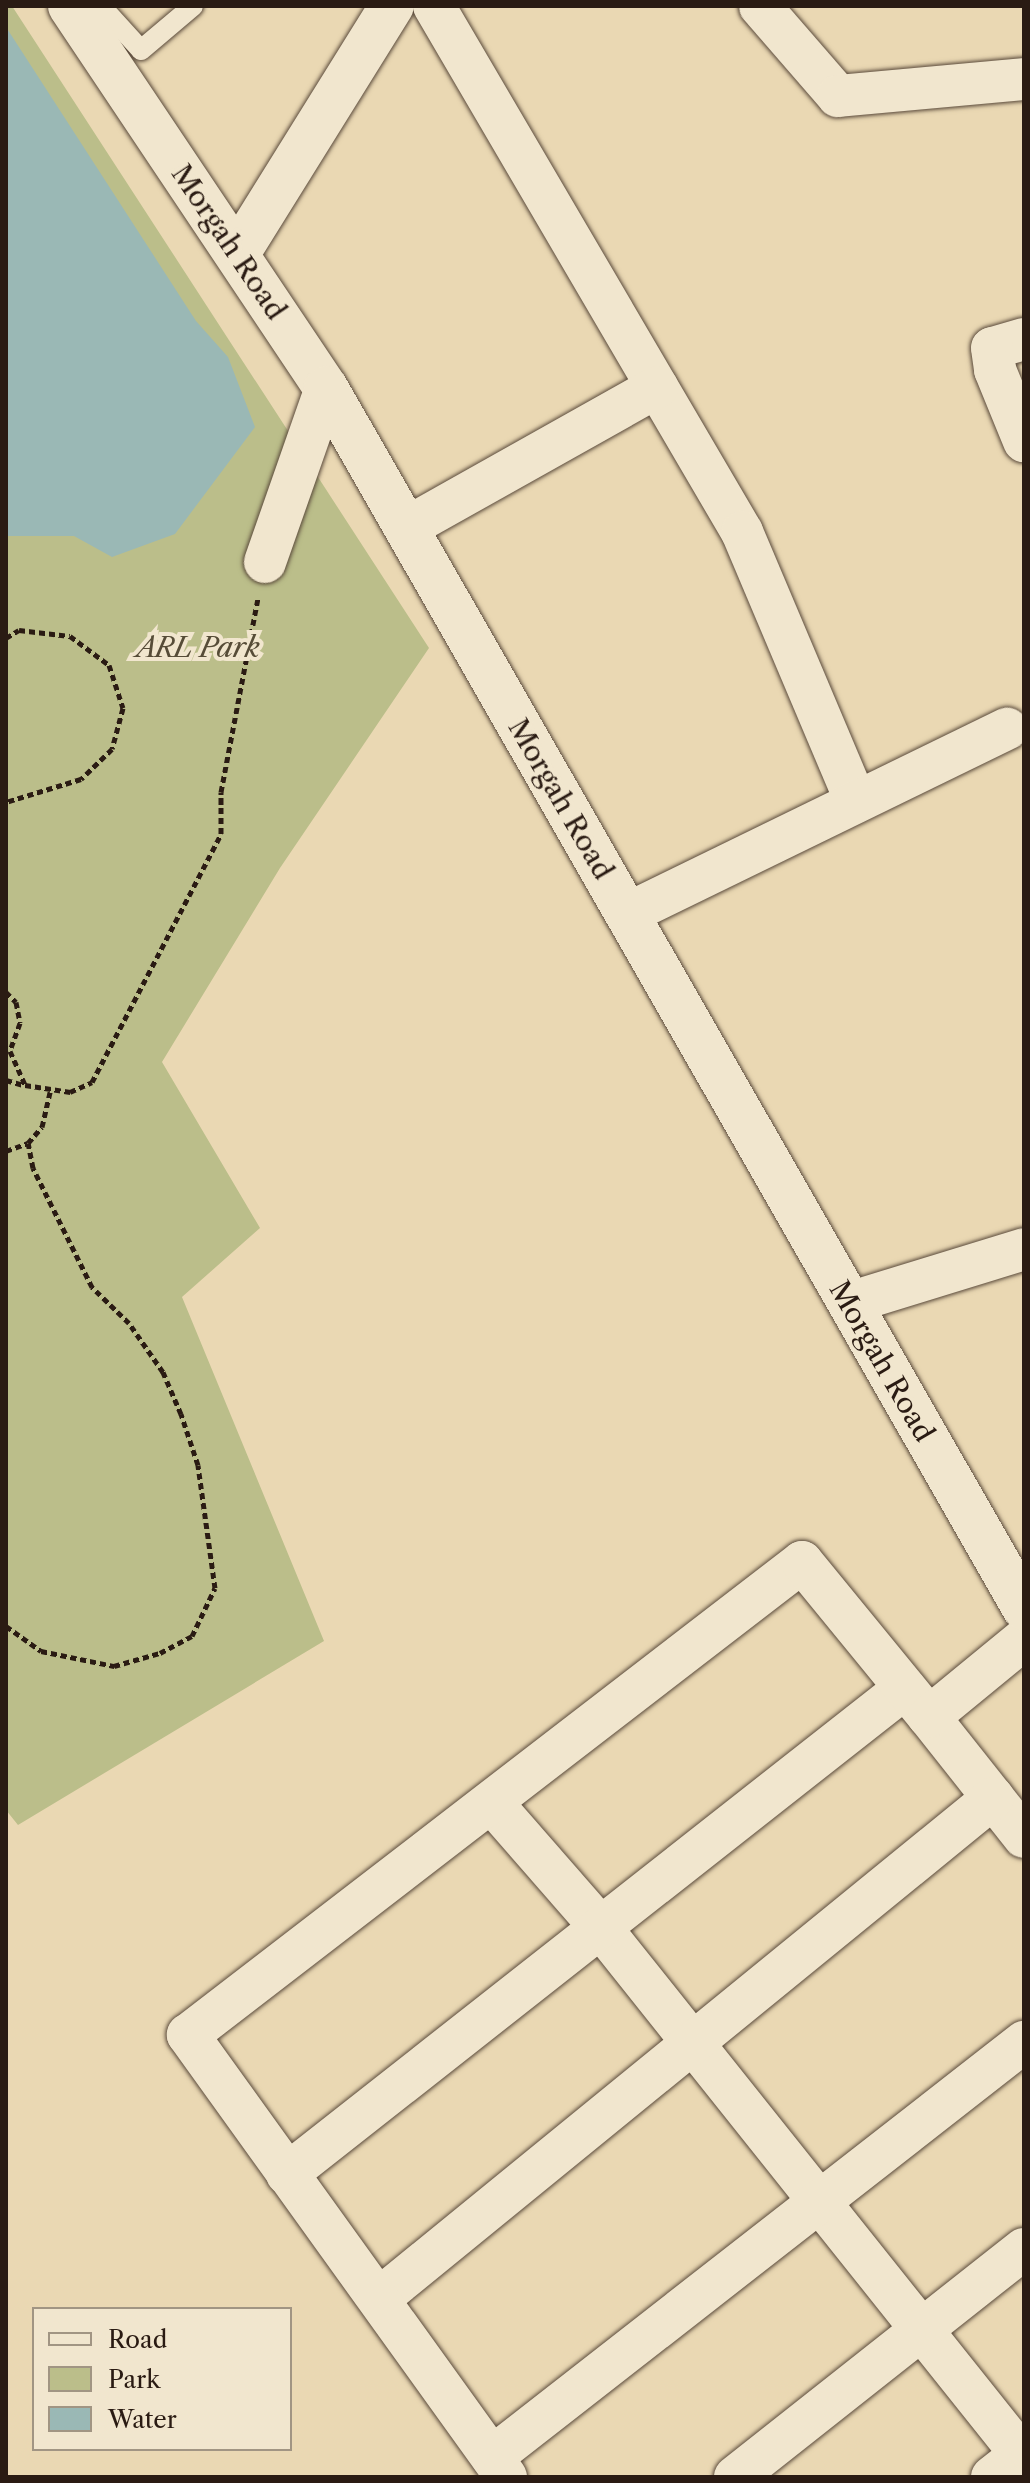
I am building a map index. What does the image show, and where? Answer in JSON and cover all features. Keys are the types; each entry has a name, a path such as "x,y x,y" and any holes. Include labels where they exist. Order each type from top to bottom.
{"street":[{"name":"Morgah Road","path":"70,6 326,388 1023,1612"},
{"path":"238,253 392,6"},
{"path":"434,6 742,532 855,800"},
{"path":"760,6 838,96 1024,79"},
{"path":"1024,339 992,348 995,370 1024,441"},
{"path":"406,528 657,387"},
{"path":"265,562 326,388"},
{"path":"627,914 855,800 1007,729"},
{"path":"849,1303 1024,1249"},
{"path":"1024,1837 802,1562 188,2035 287,2174 381,2297 499,2467 818,2200 1024,2042"},
{"path":"287,2174 601,1928 917,1703 1023,1612"},
{"path":"381,2297 993,1798"},
{"path":"492,1803 601,1928 921,2329 1015,2460"},
{"path":"735,2477 1024,2249"}],"lane":[{"path":"101,6 141,50 193,6"}],"path":[{"path":"6,1080 50,1092 70,1092 92,1082 221,834 221,792 265,562"},
{"path":"6,638 19,630 70,636 109,665 123,708 112,749 81,779 6,802"},
{"path":"6,992 16,1002 20,1023 10,1051 25,1085"},
{"path":"6,1151 28,1143 42,1127 50,1092"},
{"path":"6,1626 41,1651 114,1666 160,1653 192,1636 215,1588 198,1465 181,1414 163,1372 129,1323 92,1287 33,1168 28,1143"}],"green space":[{"name":"ARL Park","path":"6,6 12,6 429,648 280,868 162,1062 260,1228 182,1297 324,1641 18,1825 6,1810"}],"water":[{"path":"6,27 196,321 228,357 255,427 175,534 112,557 74,536 6,536"}]}
